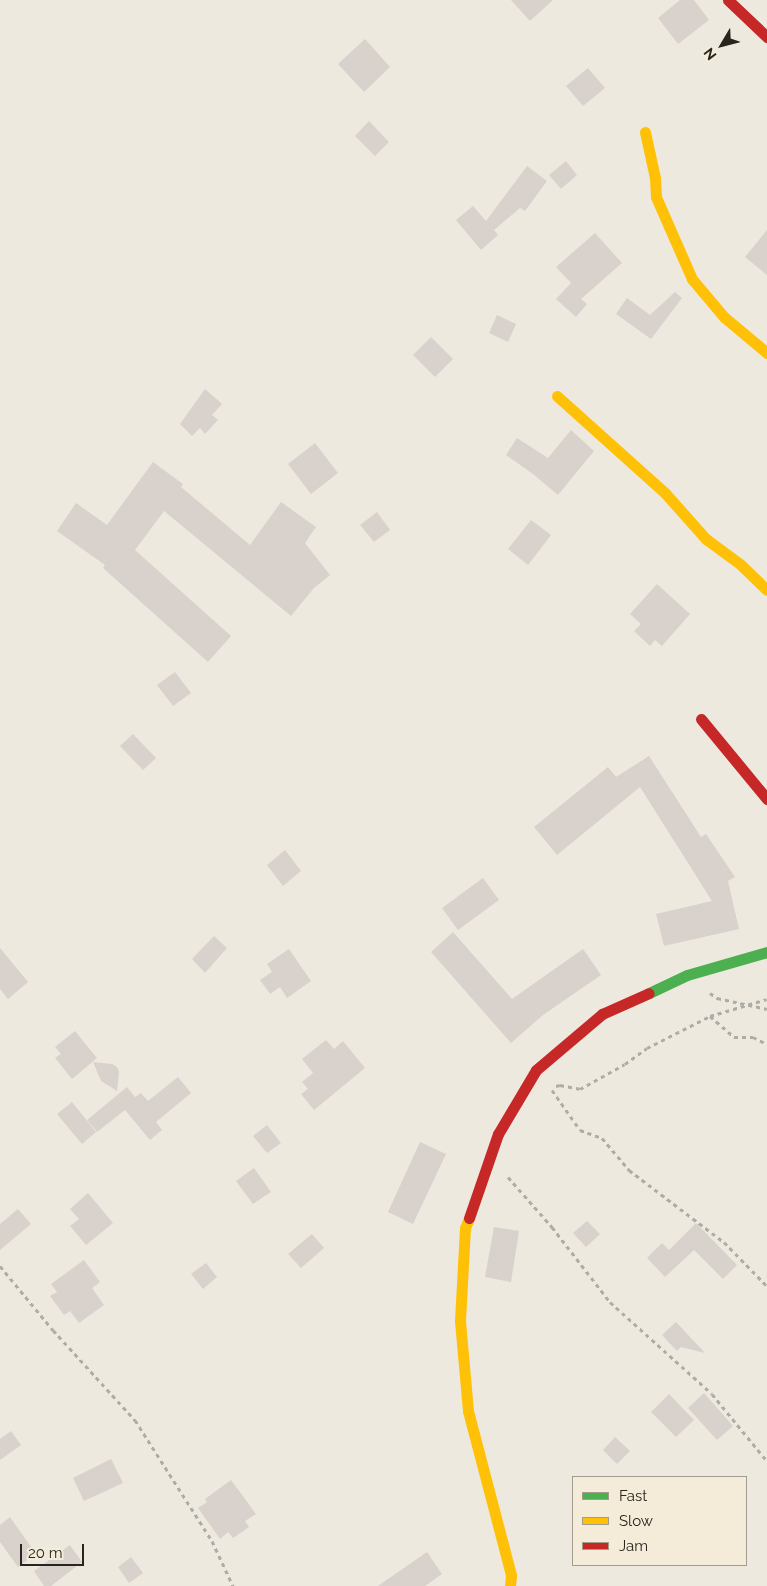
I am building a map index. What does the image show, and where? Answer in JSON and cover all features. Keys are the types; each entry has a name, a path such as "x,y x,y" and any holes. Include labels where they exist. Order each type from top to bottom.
{"street":[{"path":"728,0 767,37"},
{"path":"645,132 655,178 656,197 692,279 724,317 767,353"},
{"path":"557,396 665,493 706,539 740,564 767,590"},
{"path":"701,719 767,799"},
{"path":"510,1586 511,1575 468,1411 460,1321 465,1228 498,1134 536,1070 602,1014 687,975 767,952"}],"path":[{"path":"687,975 717,998 767,1009"},
{"path":"767,999 710,1016 646,1048 625,1064 580,1089 560,1085 550,1088 580,1130 602,1138 629,1170 724,1242 767,1286"},
{"path":"710,1016 734,1037 753,1037 767,1044"},
{"path":"488,1162 500,1169 552,1227 610,1302 712,1394 767,1461"},
{"path":"0,1266 53,1330 135,1420 212,1541 233,1586"}],"building":[{"path":"511,0 553,0 530,21"},
{"path":"680,0 694,0 709,20 678,44 658,18"},
{"path":"365,39 390,67 364,92 338,64"},
{"path":"588,68 605,88 583,106 566,86"},
{"path":"369,121 389,142 375,156 355,136"},
{"path":"566,161 577,175 561,189 549,175"},
{"path":"527,166 547,181 525,211 520,208 494,230 498,235 481,250 456,220 473,206 486,221"},
{"path":"767,230 767,275 745,257"},
{"path":"595,233 622,263 581,299 587,304 576,317 556,299 571,283 556,267"},
{"path":"675,292 682,298 651,339 616,314 627,298 650,315"},
{"path":"497,315 516,324 508,342 489,333"},
{"path":"431,337 453,359 435,377 413,355"},
{"path":"205,389 222,404 212,415 218,420 205,434 200,428 192,436 180,424"},
{"path":"571,430 594,451 558,495 506,455 517,438 548,458"},
{"path":"315,443 338,473 311,494 288,464"},
{"path":"153,462 183,484 181,487 250,545 281,502 316,527 305,543 330,575 314,588 291,616 164,511 135,550 231,636 208,662 103,568 105,565 57,531 76,503 107,525"},
{"path":"377,512 390,530 374,542 360,525"},
{"path":"531,520 551,535 528,565 508,549"},
{"path":"657,584 690,614 662,646 655,640 650,646 634,631 641,624 630,614"},
{"path":"175,672 191,693 173,706 157,685"},
{"path":"133,734 156,758 143,770 120,746"},
{"path":"649,756 701,837 706,834 735,877 728,881 739,929 664,946 656,914 712,901 640,787 557,855 534,827 608,767 616,777"},
{"path":"285,850 301,871 283,886 267,865"},
{"path":"483,878 499,900 458,930 442,908"},
{"path":"453,932 512,999 583,949 601,975 543,1015 511,1043 431,952"},
{"path":"214,936 227,948 205,973 192,959"},
{"path":"0,948 28,982 8,999 0,989"},
{"path":"289,949 311,981 287,998 280,987 270,994 260,980 272,972 267,964"},
{"path":"75,1031 97,1058 72,1079 55,1058 61,1054 55,1047"},
{"path":"326,1040 334,1049 343,1041 365,1068 314,1110 301,1094 308,1089 302,1082 313,1073 302,1059"},
{"path":"93,1062 112,1064 117,1067 119,1072 117,1091 101,1081"},
{"path":"178,1077 191,1093 156,1122 162,1130 150,1140 125,1110 97,1132 87,1120 127,1087 135,1097 141,1093 148,1101"},
{"path":"72,1102 96,1132 82,1144 57,1114"},
{"path":"267,1125 281,1143 267,1153 253,1136"},
{"path":"420,1142 446,1154 413,1224 388,1212"},
{"path":"254,1168 271,1192 253,1204 236,1181"},
{"path":"88,1193 113,1223 86,1245 70,1226 79,1219 70,1209"},
{"path":"18,1209 31,1224 0,1250 0,1224"},
{"path":"587,1221 600,1234 586,1247 573,1233"},
{"path":"696,1223 737,1265 723,1279 694,1250 665,1277 647,1258 662,1243 669,1250"},
{"path":"494,1227 519,1231 511,1282 485,1277"},
{"path":"312,1234 324,1248 301,1268 288,1254"},
{"path":"84,1260 100,1282 92,1288 104,1305 79,1323 70,1311 64,1315 50,1296 57,1292 51,1284"},
{"path":"206,1263 217,1277 203,1289 191,1274"},
{"path":"676,1322 705,1353 681,1347 677,1351 662,1335"},
{"path":"704,1393 733,1426 717,1440 688,1408"},
{"path":"669,1394 694,1420 676,1437 651,1412"},
{"path":"11,1431 21,1445 0,1460 0,1439"},
{"path":"615,1437 630,1451 617,1464 603,1450"},
{"path":"111,1459 123,1483 84,1501 73,1478"},
{"path":"231,1480 256,1514 245,1521 249,1527 233,1538 228,1532 220,1539 198,1508 207,1502 205,1499"},
{"path":"10,1517 36,1554 18,1567 0,1542 0,1525"},
{"path":"70,1545 82,1562 51,1586 44,1586 34,1571"},
{"path":"427,1552 442,1574 425,1586 378,1586"},
{"path":"131,1557 143,1573 129,1583 118,1567"}],"traffic: fast":[{"path":"649,993 687,975 767,952"}],"traffic: slow":[{"path":"645,132 655,178 656,197 692,279 724,317 767,353"},
{"path":"557,396 665,493 706,539 740,564 767,590"},
{"path":"469,1218 465,1228 460,1321 468,1411 511,1575 510,1586"}],"traffic: jam":[{"path":"728,0 767,37"},
{"path":"701,719 767,799"},
{"path":"469,1218 498,1134 536,1070 602,1014 649,993"}]}
